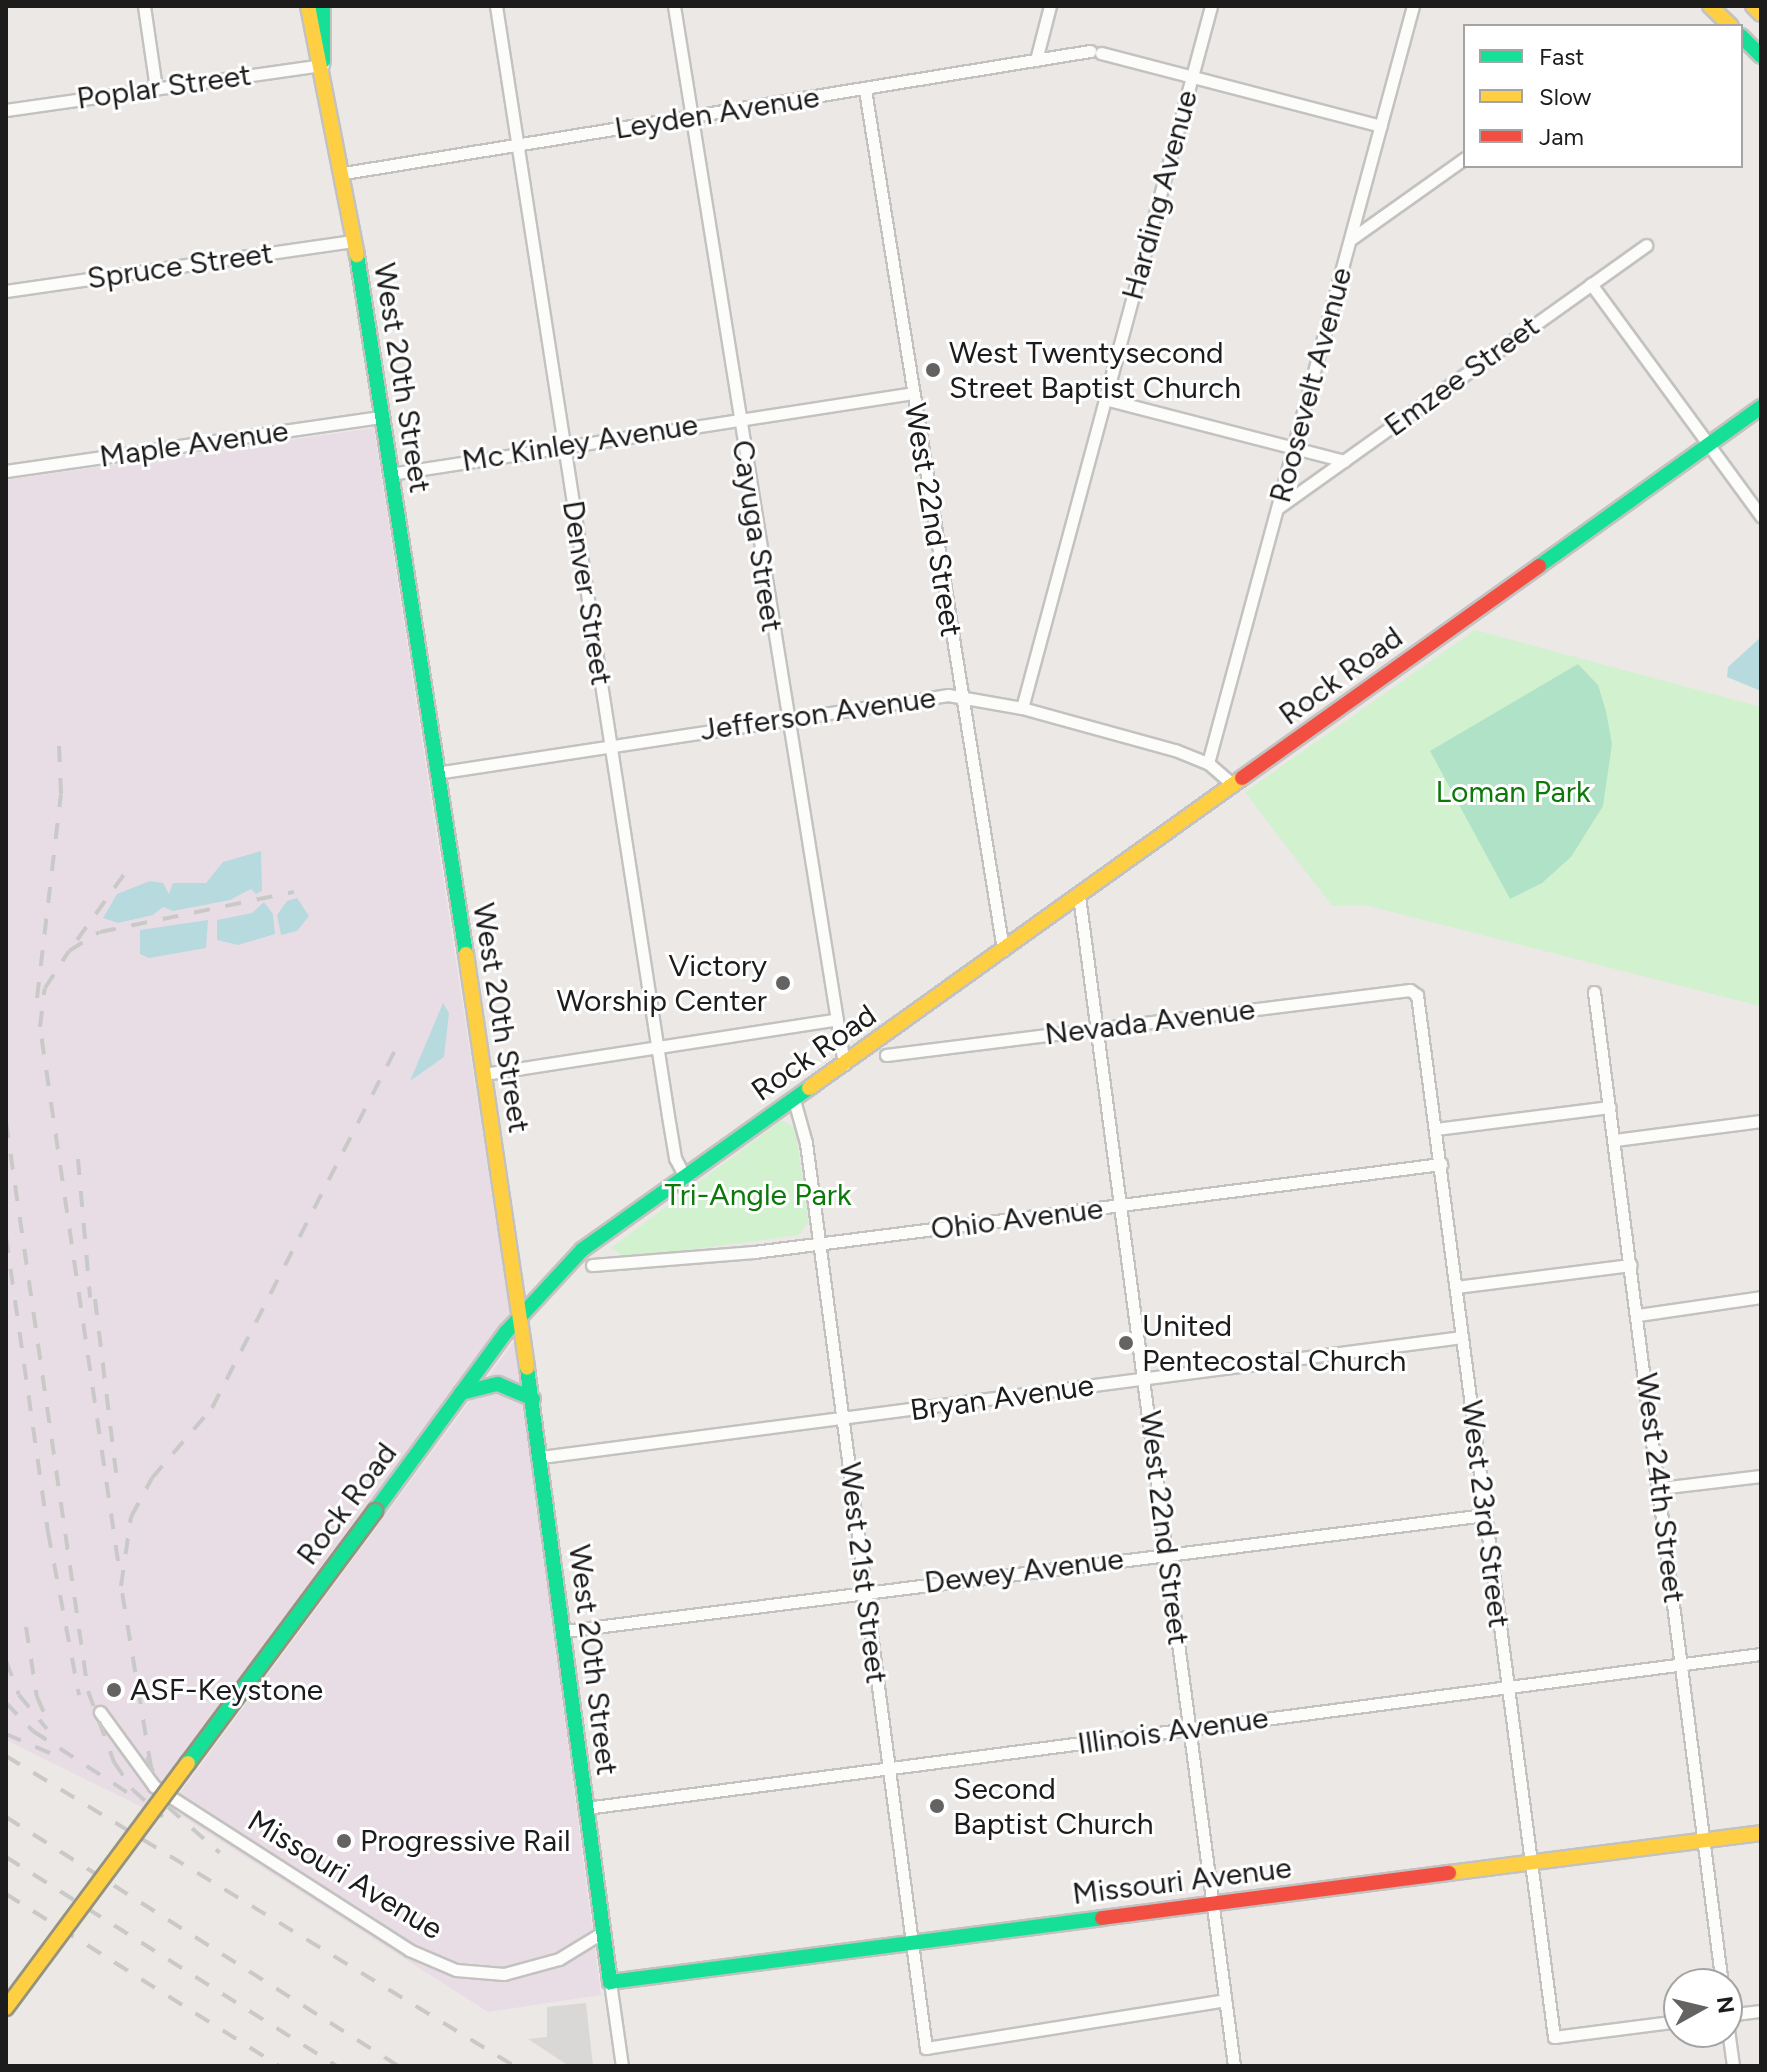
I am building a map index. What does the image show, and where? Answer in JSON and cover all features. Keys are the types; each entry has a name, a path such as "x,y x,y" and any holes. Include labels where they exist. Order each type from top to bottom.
{"main road":[{"name":"West 20th Street","path":"308,6 344,173 521,1314 610,1982"},
{"name":"West 20th Street","path":"323,6 323,65"},
{"path":"1710,6 1729,24"},
{"path":"1753,6 1761,14"},
{"path":"1743,38 1761,56"},
{"name":"Rock Road","path":"6,2008 521,1314 582,1250 1761,407"},
{"path":"461,1394 498,1384 533,1399"},
{"name":"Missouri Avenue","path":"610,1982 1761,1833"}],"street":[{"path":"144,6 156,88"},
{"name":"Denver Street","path":"496,6 657,1048 675,1158 685,1177"},
{"name":"Cayuga Street","path":"674,6 785,718 834,1020 844,1064"},
{"path":"1036,60 1050,6"},
{"name":"Harding Avenue","path":"1022,708 1211,6"},
{"name":"Roosevelt Avenue","path":"1208,763 1413,6"},
{"name":"Leyden Avenue","path":"344,173 1096,52 1191,78"},
{"name":"Poplar Street","path":"6,110 323,65"},
{"path":"1191,78 1381,126"},
{"name":"West 22nd Street","path":"865,90 1003,950"},
{"path":"1351,240 1463,159"},
{"name":"Spruce Street","path":"6,291 354,241"},
{"name":"Emzee Street","path":"1278,508 1646,245"},
{"path":"1591,284 1761,516"},
{"name":"Mc Kinley Avenue","path":"390,474 913,393"},
{"path":"1105,399 1344,461"},
{"name":"Maple Avenue","path":"6,471 382,417"},
{"name":"Jefferson Avenue","path":"436,773 785,718 961,696 1022,708 1208,763 1233,785"},
{"name":"West 22nd Street","path":"1079,896 1234,2066"},
{"name":"Nevada Avenue","path":"886,1055 1414,991"},
{"name":"West 23rd Street","path":"1414,991 1441,1164 1554,2037 1663,2023"},
{"name":"West 24th Street","path":"1594,992 1720,1968"},
{"path":"484,1074 834,1020"},
{"name":"West 21st Street","path":"794,1100 806,1143 926,2048 1225,2000"},
{"path":"1436,1129 1610,1107"},
{"path":"1615,1140 1761,1121"},
{"name":"Ohio Avenue","path":"592,1265 649,1264 819,1244 1441,1164"},
{"path":"1456,1287 1631,1265"},
{"path":"1638,1315 1761,1297"},
{"name":"Bryan Avenue","path":"541,1457 1462,1337"},
{"path":"1660,1488 1761,1476"},
{"name":"Dewey Avenue","path":"564,1631 1485,1515"},
{"name":"Illinois Avenue","path":"586,1808 1761,1654"},
{"name":"Missouri Avenue","path":"100,1712 154,1786 409,1950 456,1970 504,1974 559,1959 603,1932"},
{"path":"610,1982 622,2066"}],"shaded area":[{"path":"374,428 510,1312 144,1808 6,1740 6,480"},
{"path":"515,1340 601,1995 488,2012 169,1808"},
{"path":"586,2003 593,2066 569,2066 528,2039 547,2037 547,2007"}],"green space":[{"name":"Loman Park","path":"1475,630 1761,707 1760,1006 1365,905 1332,906 1245,792"},
{"path":"1578,664 1598,685 1612,744 1603,806 1571,857 1542,883 1510,899 1430,751"},
{"name":"Tri-Angle Park","path":"782,1120 795,1128 808,1223 799,1235 627,1258 611,1248"}],"water":[{"path":"1761,637 1761,691 1727,677 1728,667"},
{"path":"261,851 262,891 256,894 251,889 230,900 173,911 163,907 153,915 118,923 103,918 117,894 150,881 163,883 169,894 173,883 206,883 223,862"},
{"path":"297,898 309,916 297,931 281,935 277,915 287,901"},
{"path":"264,902 273,914 275,934 238,945 217,940 217,920 252,913"},
{"path":"208,920 206,948 149,958 140,954 140,930"},
{"path":"443,1003 449,1013 444,1057 410,1081"}],"railway":[{"path":"37,998 61,794 59,745"},
{"path":"77,940 125,873"},
{"path":"118,1561 40,1027 45,988 69,951 100,932 294,892"},
{"path":"151,1767 121,1586 131,1517 152,1478 212,1408 395,1050"},
{"path":"6,1122 88,1691 114,1762 133,1790 163,1817"},
{"path":"78,1159 90,1297"},
{"path":"6,1237 48,1532 79,1695"},
{"path":"95,1299 116,1473"},
{"path":"26,1627 37,1697 49,1724"},
{"path":"6,1661 19,1695 47,1729"},
{"path":"6,1703 33,1731 131,1795"},
{"path":"6,1734 50,1753"},
{"path":"6,1756 514,2066"},
{"path":"147,1757 168,1807 220,1853"},
{"path":"6,1817 398,2066"},
{"path":"6,1857 337,2066"},
{"path":"6,1894 279,2066"}],"traffic: fast":[{"path":"323,6 323,61"},
{"path":"1743,38 1761,56"},
{"path":"357,255 466,954"},
{"path":"1539,566 1761,407"},
{"path":"375,1511 506,1332 582,1250 809,1088"},
{"path":"527,1368 610,1982 1102,1918"},
{"path":"461,1393 498,1384 533,1399"},
{"path":"188,1763 375,1511"}],"traffic: slow":[{"path":"308,6 357,255"},
{"path":"1710,6 1729,24"},
{"path":"1753,6 1761,14"},
{"path":"809,1088 1242,778"},
{"path":"466,954 527,1368"},
{"path":"6,2008 188,1763"},
{"path":"1449,1873 1761,1833"}],"traffic: jam":[{"path":"1242,778 1539,566"},
{"path":"1102,1918 1449,1873"}],"place":[{"name":"West Twentysecond Street Baptist Church","path":"933,370"},
{"name":"Victory Worship Center","path":"783,983"},
{"name":"United Pentecostal Church","path":"1126,1343"},
{"name":"ASF-Keystone","path":"114,1690"},
{"name":"Second Baptist Church","path":"937,1806"},
{"name":"Progressive Rail","path":"344,1841"}]}
